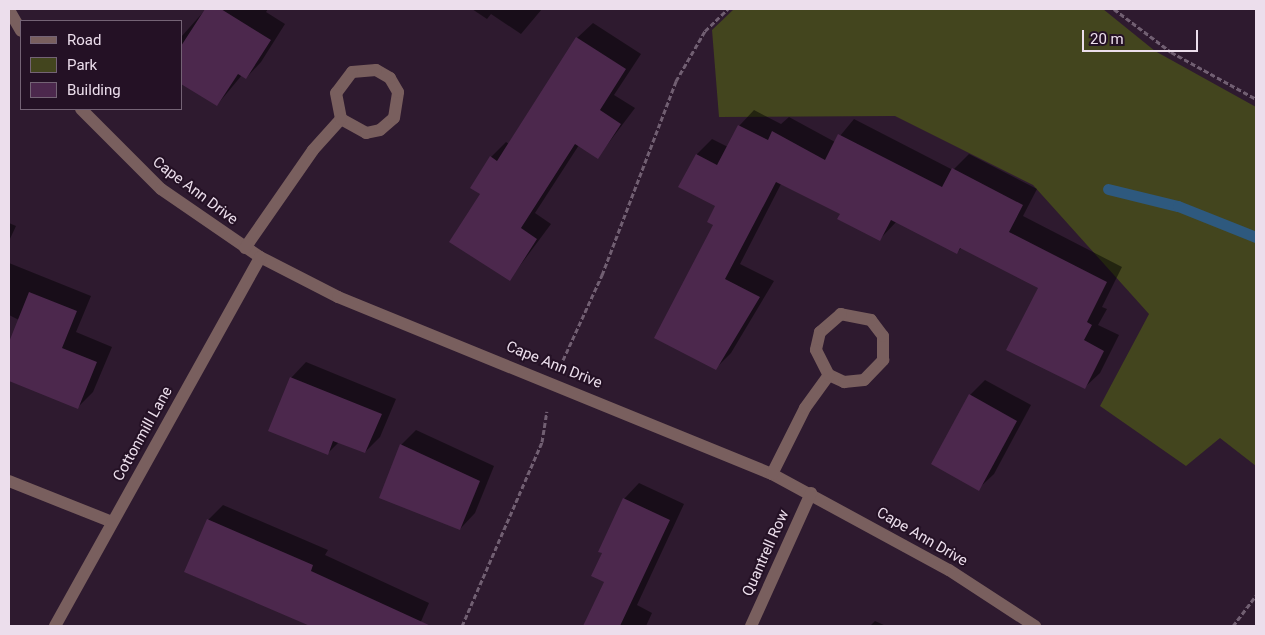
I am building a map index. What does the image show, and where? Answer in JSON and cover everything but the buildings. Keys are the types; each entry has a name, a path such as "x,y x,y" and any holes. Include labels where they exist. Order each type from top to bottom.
{"street":[{"path":"9,10 20,29"},
{"path":"376,70 390,78 398,92 394,118 380,130 366,133 341,119 336,93 352,72 376,70"},
{"name":"Cape Ann Drive","path":"82,110 161,189 260,257 338,297 553,381 772,474 811,493 949,570 1035,626"},
{"path":"245,248 313,150 341,119"},
{"name":"Cottonmill Lane","path":"55,626 260,257"},
{"path":"841,314 871,320 883,336 885,348 874,373 844,382 828,375 817,356 820,332 841,314"},
{"path":"772,474 805,408 828,375"},
{"path":"9,481 112,522"},
{"name":"Quantrell Row","path":"751,626 811,493"}],"path":[{"path":"462,626 542,442 553,381 602,275 676,81 705,30 728,9"},
{"path":"1114,9 1171,52 1256,98"},
{"path":"1233,626 1256,596"}],"green space":[{"path":"734,9 1103,9 1155,51 1256,107 1256,466 1220,438 1186,466 1100,406 1149,314 1033,185 895,116 719,117 712,30"}],"waterway":[{"path":"1108,189 1178,206 1256,237"}]}
